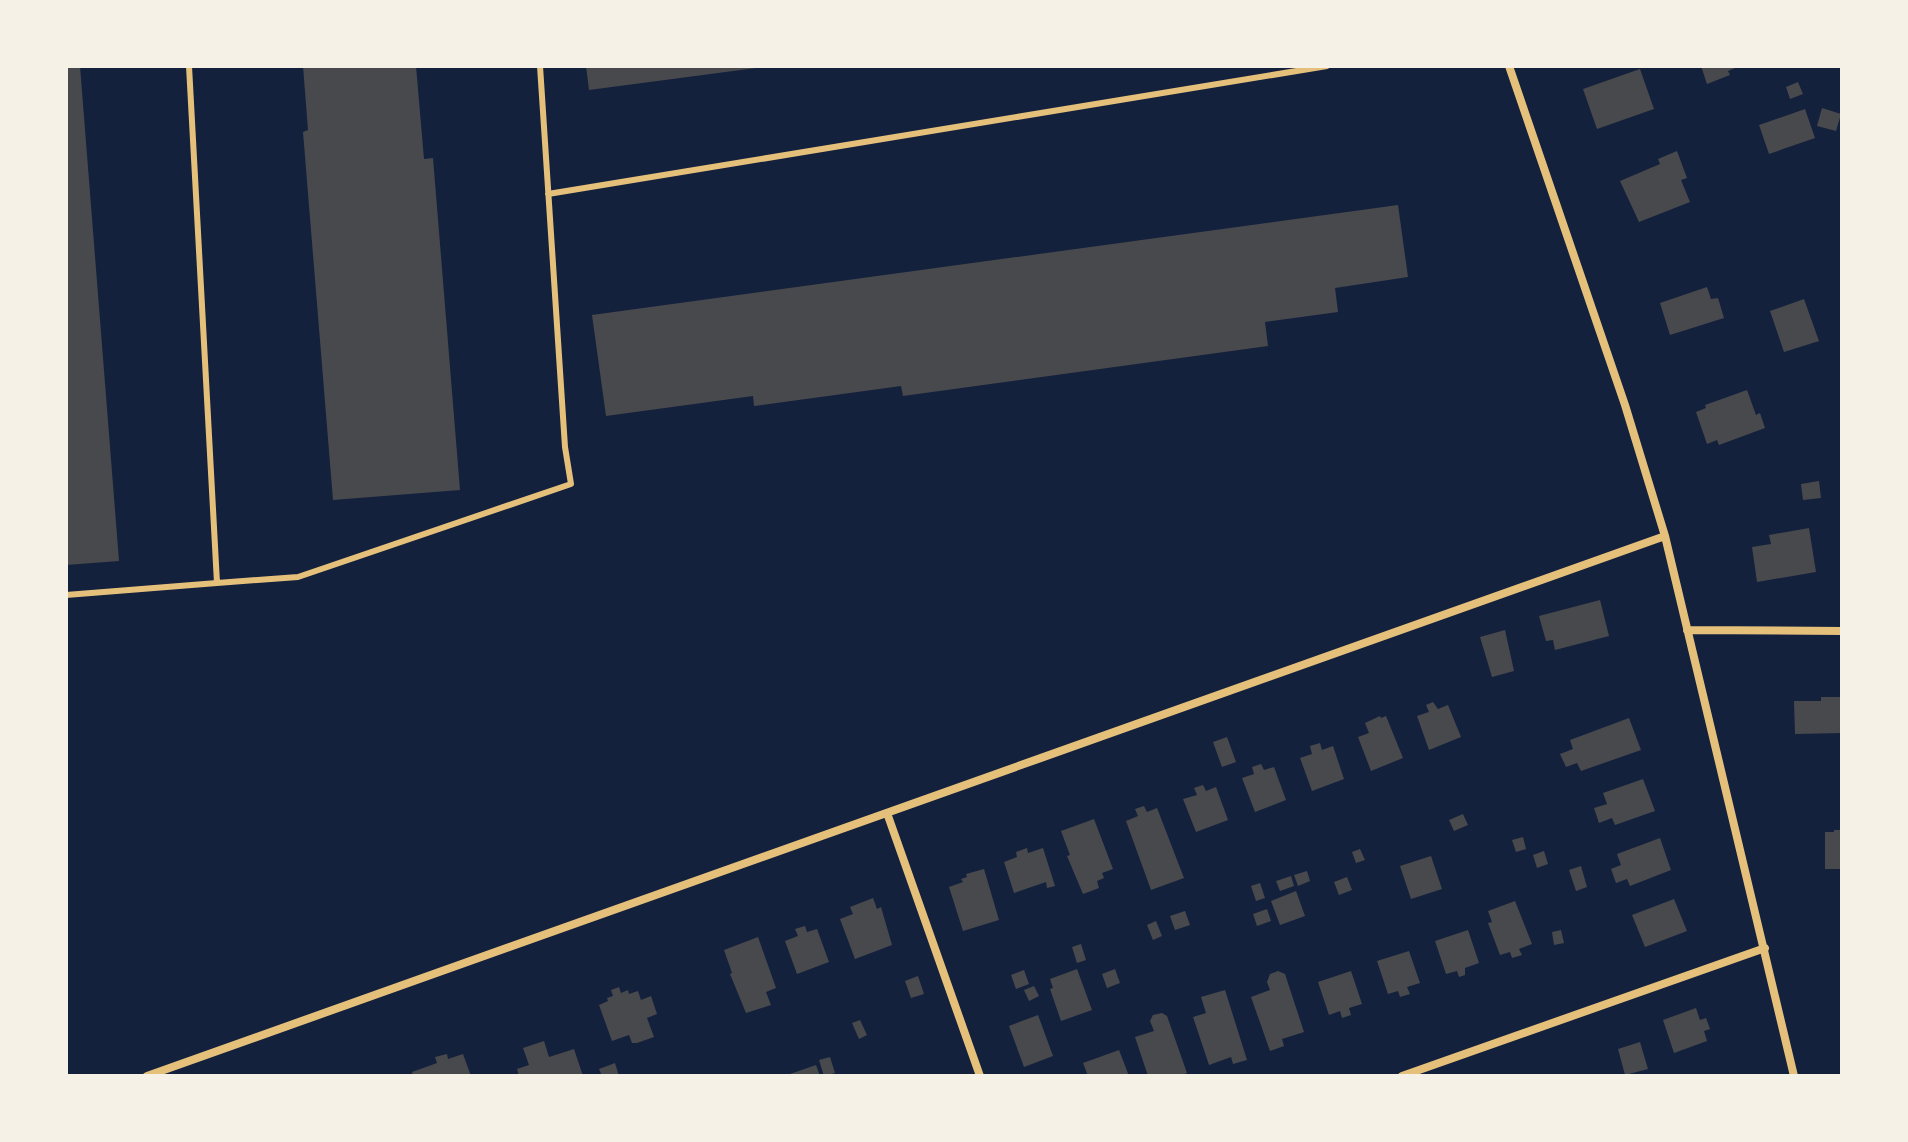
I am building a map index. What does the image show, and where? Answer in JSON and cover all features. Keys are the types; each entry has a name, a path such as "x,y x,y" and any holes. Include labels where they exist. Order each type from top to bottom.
{"street":[{"path":"1509,66 1625,405 1665,536 1794,1076"},
{"path":"147,1076 1665,536"},
{"path":"1687,630 1842,631"},
{"path":"887,813 980,1076"},
{"path":"1402,1076 1765,948"}],"lane":[{"path":"189,66 217,583"},
{"path":"66,595 298,577 571,484 565,447 540,66"},
{"path":"548,194 1327,66"}],"building":[{"path":"66,66 80,66 119,561 66,565"},
{"path":"303,66 416,66 424,159 433,158 460,490 333,500 303,132 308,130"},
{"path":"586,66 756,66 756,68 589,90"},
{"path":"1701,66 1740,66 1728,71 1730,75 1707,84"},
{"path":"1640,69 1654,109 1597,129 1583,89"},
{"path":"1798,82 1803,94 1790,99 1786,87"},
{"path":"1822,108 1841,114 1836,131 1817,126"},
{"path":"1805,109 1815,138 1769,154 1759,125"},
{"path":"1677,151 1687,178 1681,180 1690,202 1639,222 1620,181 1660,164 1658,159"},
{"path":"1398,205 1408,277 1335,288 1338,312 1265,322 1268,346 903,396 901,386 754,406 753,396 606,416 592,315"},
{"path":"1707,287 1711,299 1718,298 1724,318 1670,335 1660,303"},
{"path":"1804,299 1819,341 1784,352 1770,311"},
{"path":"1747,390 1756,415 1760,413 1765,428 1719,445 1717,440 1707,444 1696,412 1706,408 1705,405"},
{"path":"1819,481 1821,498 1803,500 1801,484"},
{"path":"1809,528 1816,572 1757,582 1752,547 1771,544 1769,535"},
{"path":"1600,600 1609,636 1555,650 1553,640 1546,641 1539,616"},
{"path":"1505,630 1514,671 1492,677 1480,637"},
{"path":"1821,697 1842,697 1842,733 1795,734 1794,701 1821,701"},
{"path":"1433,702 1438,709 1448,705 1461,737 1429,750 1417,716 1429,712 1426,705"},
{"path":"1386,716 1403,758 1371,771 1358,737 1369,733 1365,723"},
{"path":"1629,718 1641,750 1581,771 1577,763 1566,767 1560,754 1573,749 1570,740"},
{"path":"1227,737 1236,762 1222,767 1213,742"},
{"path":"1320,743 1322,750 1333,746 1344,779 1312,791 1300,758 1312,754 1310,746"},
{"path":"1261,764 1264,770 1274,767 1286,800 1255,812 1242,778 1254,774 1252,767"},
{"path":"1643,779 1655,811 1615,825 1612,818 1599,823 1594,808 1607,804 1603,793"},
{"path":"1203,785 1206,791 1216,787 1228,820 1196,832 1183,799 1197,795 1194,788"},
{"path":"1144,806 1147,812 1157,808 1184,878 1151,890 1126,821 1138,816 1135,809"},
{"path":"1463,814 1468,825 1454,831 1449,820"},
{"path":"1094,819 1113,869 1102,873 1104,878 1097,881 1099,888 1083,894 1067,856 1070,855 1061,831"},
{"path":"1842,830 1842,869 1825,869 1825,832"},
{"path":"1523,837 1526,849 1516,852 1512,840"},
{"path":"1660,838 1671,870 1630,886 1627,879 1616,883 1611,869 1621,865 1617,854"},
{"path":"1027,848 1028,853 1043,848 1055,886 1047,888 1046,882 1014,893 1004,862 1017,857 1016,852"},
{"path":"1360,849 1365,860 1356,863 1352,852"},
{"path":"1544,851 1548,864 1537,868 1533,855"},
{"path":"1431,856 1442,889 1411,899 1400,866"},
{"path":"1581,866 1587,887 1576,891 1569,870"},
{"path":"984,869 999,920 963,931 949,887 963,882 961,879 967,877 966,874"},
{"path":"1307,871 1310,881 1298,886 1294,875"},
{"path":"1291,876 1294,886 1280,891 1276,881"},
{"path":"1347,877 1352,890 1339,895 1334,882"},
{"path":"1260,883 1265,898 1256,901 1251,886"},
{"path":"1296,891 1305,916 1280,925 1271,901"},
{"path":"873,898 877,909 881,907 892,945 855,959 840,919 853,914 850,907"},
{"path":"1674,899 1687,931 1645,947 1632,915"},
{"path":"1515,901 1532,944 1519,949 1522,955 1512,958 1510,952 1500,955 1488,923 1492,922 1488,911"},
{"path":"1267,909 1271,921 1257,926 1253,914"},
{"path":"1185,911 1190,925 1175,930 1170,916"},
{"path":"1156,921 1162,936 1153,940 1147,925"},
{"path":"805,926 807,932 817,929 829,962 797,974 785,941 798,936 795,929"},
{"path":"1468,930 1479,963 1465,968 1465,975 1459,977 1457,971 1446,974 1435,941"},
{"path":"1561,930 1564,943 1554,945 1552,932"},
{"path":"758,937 776,988 766,992 771,1005 746,1013 724,950"},
{"path":"1081,944 1086,960 1077,963 1072,947"},
{"path":"1409,951 1420,983 1407,987 1410,994 1400,997 1398,991 1388,994 1377,961"},
{"path":"1077,969 1092,1010 1061,1021 1050,989 1053,988 1050,979"},
{"path":"1115,969 1120,983 1107,988 1102,974"},
{"path":"1024,970 1029,984 1016,989 1011,975"},
{"path":"1278,971 1285,974 1304,1032 1282,1039 1284,1046 1270,1051 1251,997 1270,990 1267,982 1270,974"},
{"path":"1351,971 1362,1004 1349,1008 1351,1015 1342,1018 1340,1011 1329,1015 1318,982"},
{"path":"918,976 924,994 911,998 905,981"},
{"path":"1034,986 1039,996 1029,1001 1024,990"},
{"path":"619,987 621,993 638,991 641,1000 651,996 657,1014 647,1018 654,1037 632,1043 629,1035 612,1041 599,1005 613,996 611,990"},
{"path":"1225,990 1247,1060 1233,1064 1231,1057 1209,1065 1193,1017 1206,1013 1201,997"},
{"path":"1696,1008 1700,1020 1706,1018 1710,1029 1704,1031 1707,1041 1674,1053 1663,1020"},
{"path":"1162,1013 1167,1016 1187,1073 1179,1076 1148,1076 1135,1037 1154,1031 1150,1021 1153,1015"},
{"path":"1038,1015 1053,1056 1024,1067 1009,1026"},
{"path":"860,1020 867,1035 859,1039 852,1023"},
{"path":"544,1041 549,1057 574,1049 583,1076 519,1076 517,1069 529,1065 523,1048"},
{"path":"1640,1042 1648,1069 1625,1075 1618,1049"},
{"path":"1119,1050 1129,1076 1088,1076 1083,1063"},
{"path":"447,1054 448,1059 463,1054 471,1076 413,1076 412,1072 437,1063 435,1057"},
{"path":"830,1057 835,1073 824,1076 819,1060"},
{"path":"615,1063 619,1076 602,1076 599,1069"},
{"path":"816,1065 820,1076 787,1076 787,1075"}]}
